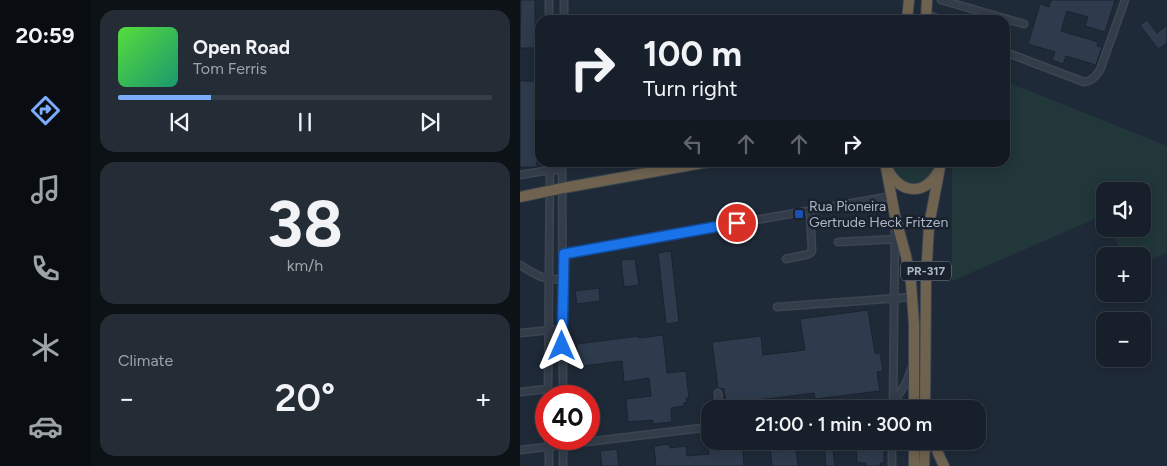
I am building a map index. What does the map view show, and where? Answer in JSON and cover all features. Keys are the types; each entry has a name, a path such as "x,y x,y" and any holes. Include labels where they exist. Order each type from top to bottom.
{"highway":[{"path":"908,15 909,0"},
{"path":"926,15 927,0"},
{"path":"520,198 563,188 680,167"},
{"name":"PR-317","path":"886,167 898,239 906,256 912,298 915,359 914,400"},
{"path":"887,167 892,177 900,186 909,189 918,189 926,186 934,180 940,167"},
{"name":"PR-317","path":"926,400 926,280 929,225 941,167"},
{"path":"926,375 929,400"},
{"path":"914,450 914,466"},
{"path":"924,466 925,450"},
{"path":"937,450 944,466"}],"street":[{"path":"549,0 549,15"},
{"path":"564,0 564,15"},
{"path":"941,0 993,15"},
{"path":"1010,54 1084,82 1089,82 1100,70 1125,0"},
{"path":"1010,20 1024,24"},
{"path":"520,175 547,167"},
{"path":"548,385 550,167"},
{"path":"553,167 562,170 563,188 563,385"},
{"path":"564,254 892,196"},
{"path":"786,259 812,252 810,211"},
{"path":"838,242 898,239 894,300 895,400"},
{"path":"520,265 540,278 548,280 564,279"},
{"path":"777,307 912,298"},
{"path":"520,334 562,329"},
{"path":"898,400 915,359"},
{"path":"520,392 535,390"},
{"path":"718,393 719,400"},
{"path":"600,438 701,428"},
{"path":"520,450 535,448"},
{"path":"549,450 549,466"},
{"path":"563,450 563,466"},
{"path":"892,450 892,466"}],"green space":[{"path":"1010,83 1167,146 1167,253 1151,260 1151,247 1119,247 1114,237 1151,237 1151,182 1096,182 1096,218 952,281 952,167 1010,167"},
{"path":"889,167 939,167 934,180 909,189"}],"building":[{"path":"521,0 535,0 535,48 520,48"},
{"path":"1051,0 1115,0 1105,32 1085,26 1088,17 1067,11 1061,31 1098,42 1097,46 1102,47 1096,65 1066,56 1063,64 1052,60 1055,52 1028,44 1040,4 1049,7"},
{"path":"1147,20 1157,33 1167,25 1167,43 1158,49 1140,25"},
{"path":"520,81 535,81 535,167 520,167"},
{"path":"671,251 679,322 666,324 658,253"},
{"path":"635,259 639,285 624,287 621,260"},
{"path":"599,288 600,301 577,304 575,291"},
{"path":"868,310 875,353 880,353 883,371 877,372 880,391 815,399 814,393 758,400 725,400 724,389 718,388 712,342 761,336 763,355 805,350 800,319"},
{"path":"663,335 667,373 686,371 689,398 686,398 687,403 684,403 684,406 671,408 672,422 653,424 653,420 628,422 626,399 651,396 649,378 624,382 622,361 576,367 577,344 639,336 639,338"},
{"path":"669,444 670,448 686,446 687,456 709,454 709,450 743,450 744,466 656,466 654,446"},
{"path":"617,449 619,466 602,466 600,451"},
{"path":"770,450 796,450 798,466 772,466"},
{"path":"825,450 833,450 835,466 826,466"},
{"path":"856,450 884,450 884,463 880,463 880,466 866,466 866,463 857,463"}],"place":[{"name":"Rua Pioneira Gertrude Heck Fritzen","path":"799,214"}],"route":[{"path":"562,346 564,254 737,223"}]}
